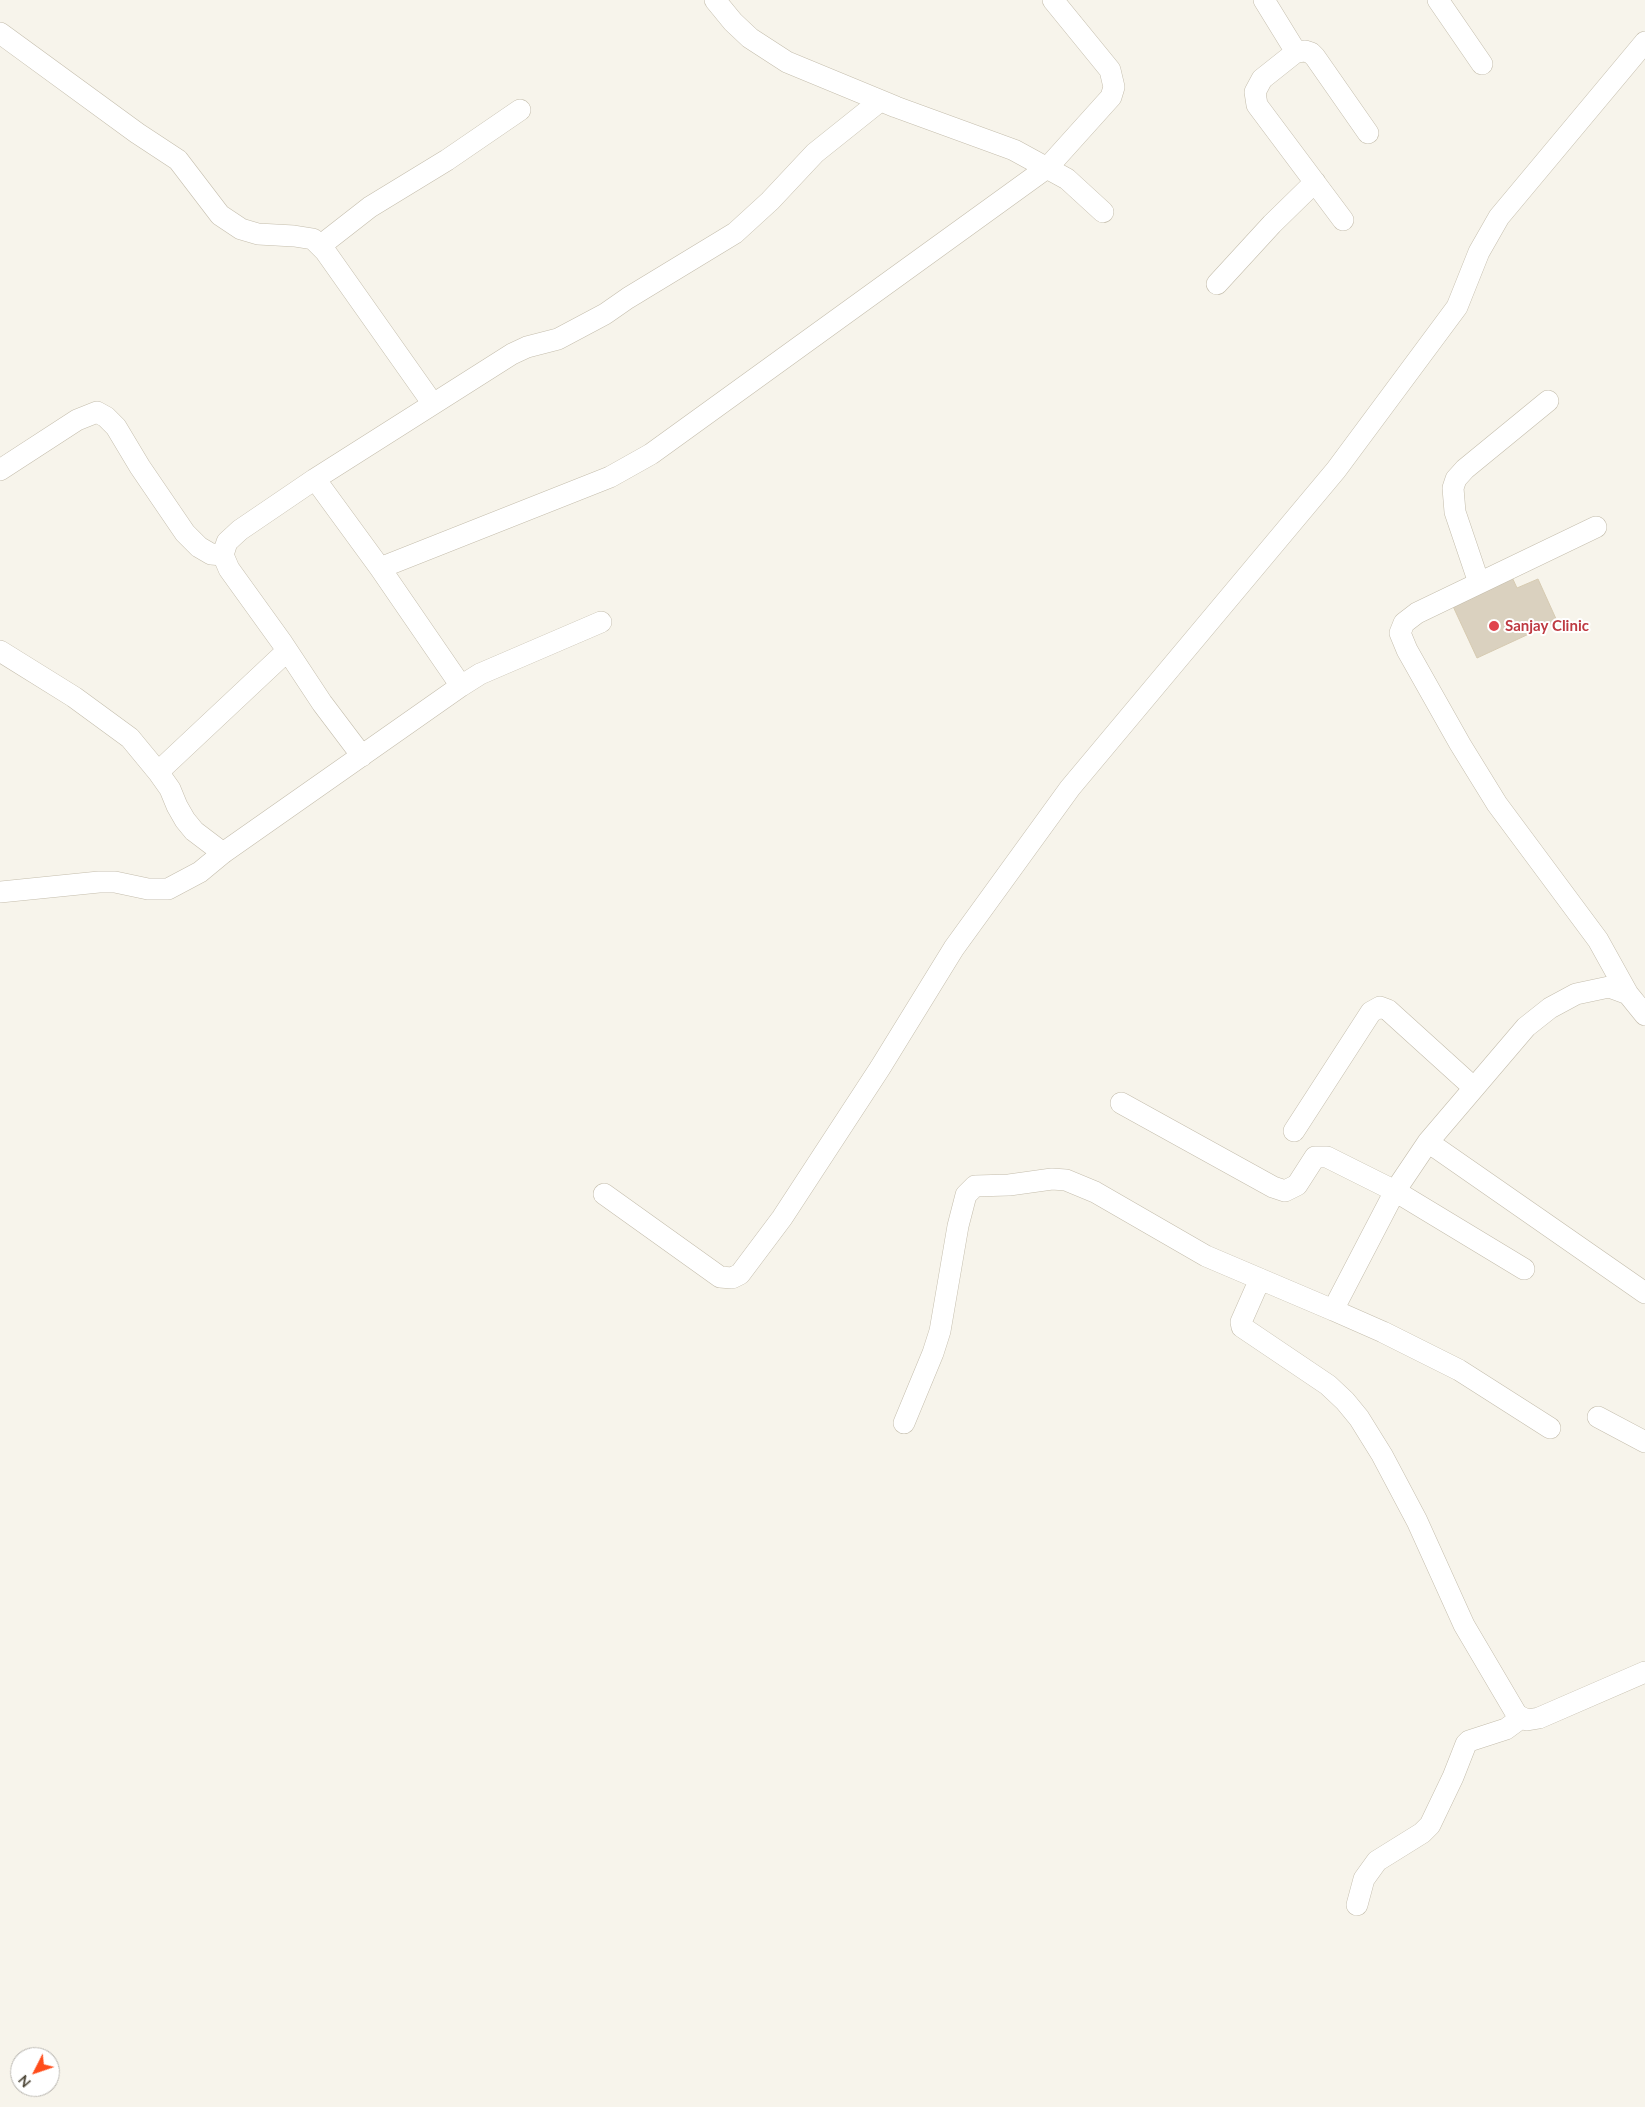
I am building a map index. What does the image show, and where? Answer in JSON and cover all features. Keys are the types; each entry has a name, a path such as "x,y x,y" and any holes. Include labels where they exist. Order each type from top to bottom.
{"street":[{"path":"715,0 733,22 769,52 809,72 849,86 880,101 989,140 1048,167 1068,179 1103,212"},
{"path":"380,568 547,500 592,484 650,454 1048,167 1111,97 1114,87 1110,70 1053,0"},
{"path":"1264,0 1296,52"},
{"path":"1438,0 1482,64"},
{"path":"0,33 137,133 178,160 220,215 240,229 258,234 312,239 326,251 433,404"},
{"path":"604,1194 720,1276 732,1278 740,1274 782,1218 880,1068 954,948 1070,788 1336,470 1457,307 1479,252 1499,217 1645,42"},
{"path":"1343,220 1257,105 1255,92 1262,79 1296,52 1305,51 1311,53 1368,133"},
{"path":"362,756 322,703 229,569 223,555 227,542 240,530 315,479 512,354 558,339 605,314 735,233 770,201 816,153 880,101"},
{"path":"320,246 370,207 448,160 520,110"},
{"path":"1217,284 1272,224 1315,182"},
{"path":"1479,583 1455,512 1452,498 1456,479 1465,469 1548,401"},
{"path":"0,470 77,420 97,412 106,417 116,427 140,467 186,533 199,547 211,554 223,555"},
{"path":"315,479 380,568 461,686"},
{"path":"1596,527 1409,618 1401,628 1402,640 1455,735 1497,804 1598,940 1639,1005"},
{"path":"0,892 99,882 115,882 148,889 168,890 200,872 461,686 502,665 601,622"},
{"path":"0,651 112,724 130,738 170,789 177,806 194,831 223,854"},
{"path":"158,772 287,651"},
{"path":"1333,1310 1395,1191 1428,1142 1526,1027 1550,1008 1576,994 1609,987 1639,1005"},
{"path":"1294,1132 1371,1012 1380,1007 1388,1010 1473,1087"},
{"path":"1121,1103 1273,1187 1285,1191 1297,1185 1315,1157 1327,1157 1395,1191 1524,1268"},
{"path":"1428,1142 1645,1293"},
{"path":"904,1423 940,1331 958,1226 966,1195 975,1186 1009,1185 1052,1179 1066,1180 1095,1192 1198,1252 1383,1332 1458,1370 1550,1428"},
{"path":"1260,1279 1241,1322 1242,1327 1328,1385 1345,1401 1358,1418 1382,1455 1417,1521 1464,1625 1511,1705 1522,1718 1531,1720 1539,1718 1645,1672"},
{"path":"1598,1417 1645,1442"},
{"path":"1357,1905 1364,1879 1377,1861 1422,1833 1430,1825 1454,1777 1466,1744 1469,1741 1506,1729 1522,1718"}],"building":[{"path":"1511,575 1517,588 1538,579 1557,621 1477,658 1451,602"}],"place":[{"name":"Sanjay Clinic","path":"1494,626"}]}
